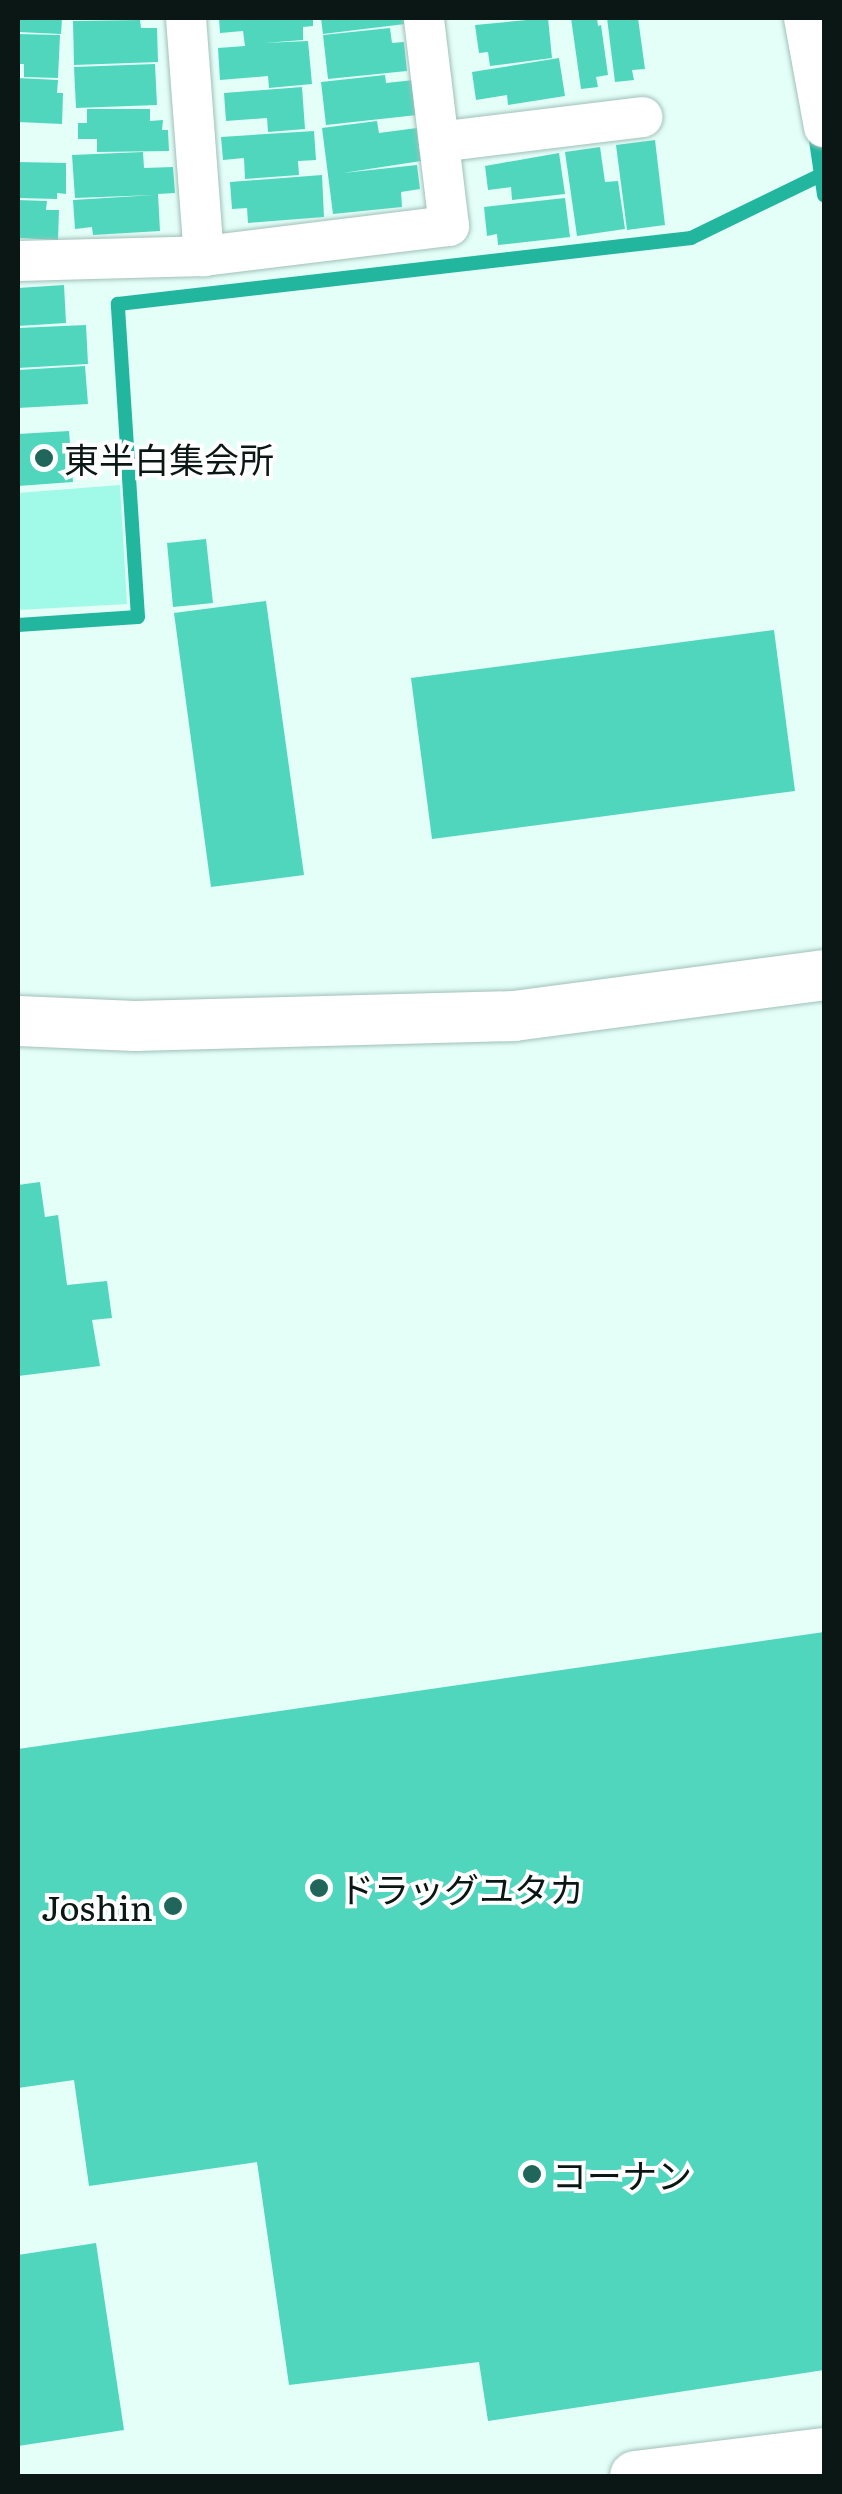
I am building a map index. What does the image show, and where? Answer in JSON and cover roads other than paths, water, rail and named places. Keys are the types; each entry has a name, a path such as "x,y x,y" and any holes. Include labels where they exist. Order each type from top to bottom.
{"street":[{"path":"186,18 204,256"},
{"path":"18,261 204,256 450,226 424,18"},
{"path":"804,18 824,126"},
{"path":"439,142 642,117"},
{"path":"18,1021 135,1026 514,1016 824,975"},
{"path":"635,2476 824,2453"}],"waterway":[{"path":"814,127 824,195"},
{"path":"18,625 138,617 118,304 691,238 821,175"}],"place":[{"name":"東半白集会所","path":"44,458"},
{"name":"ドラッグユタカ","path":"319,1888"},
{"name":"Joshin","path":"173,1906"},
{"name":"コーナン","path":"532,2174"}]}
